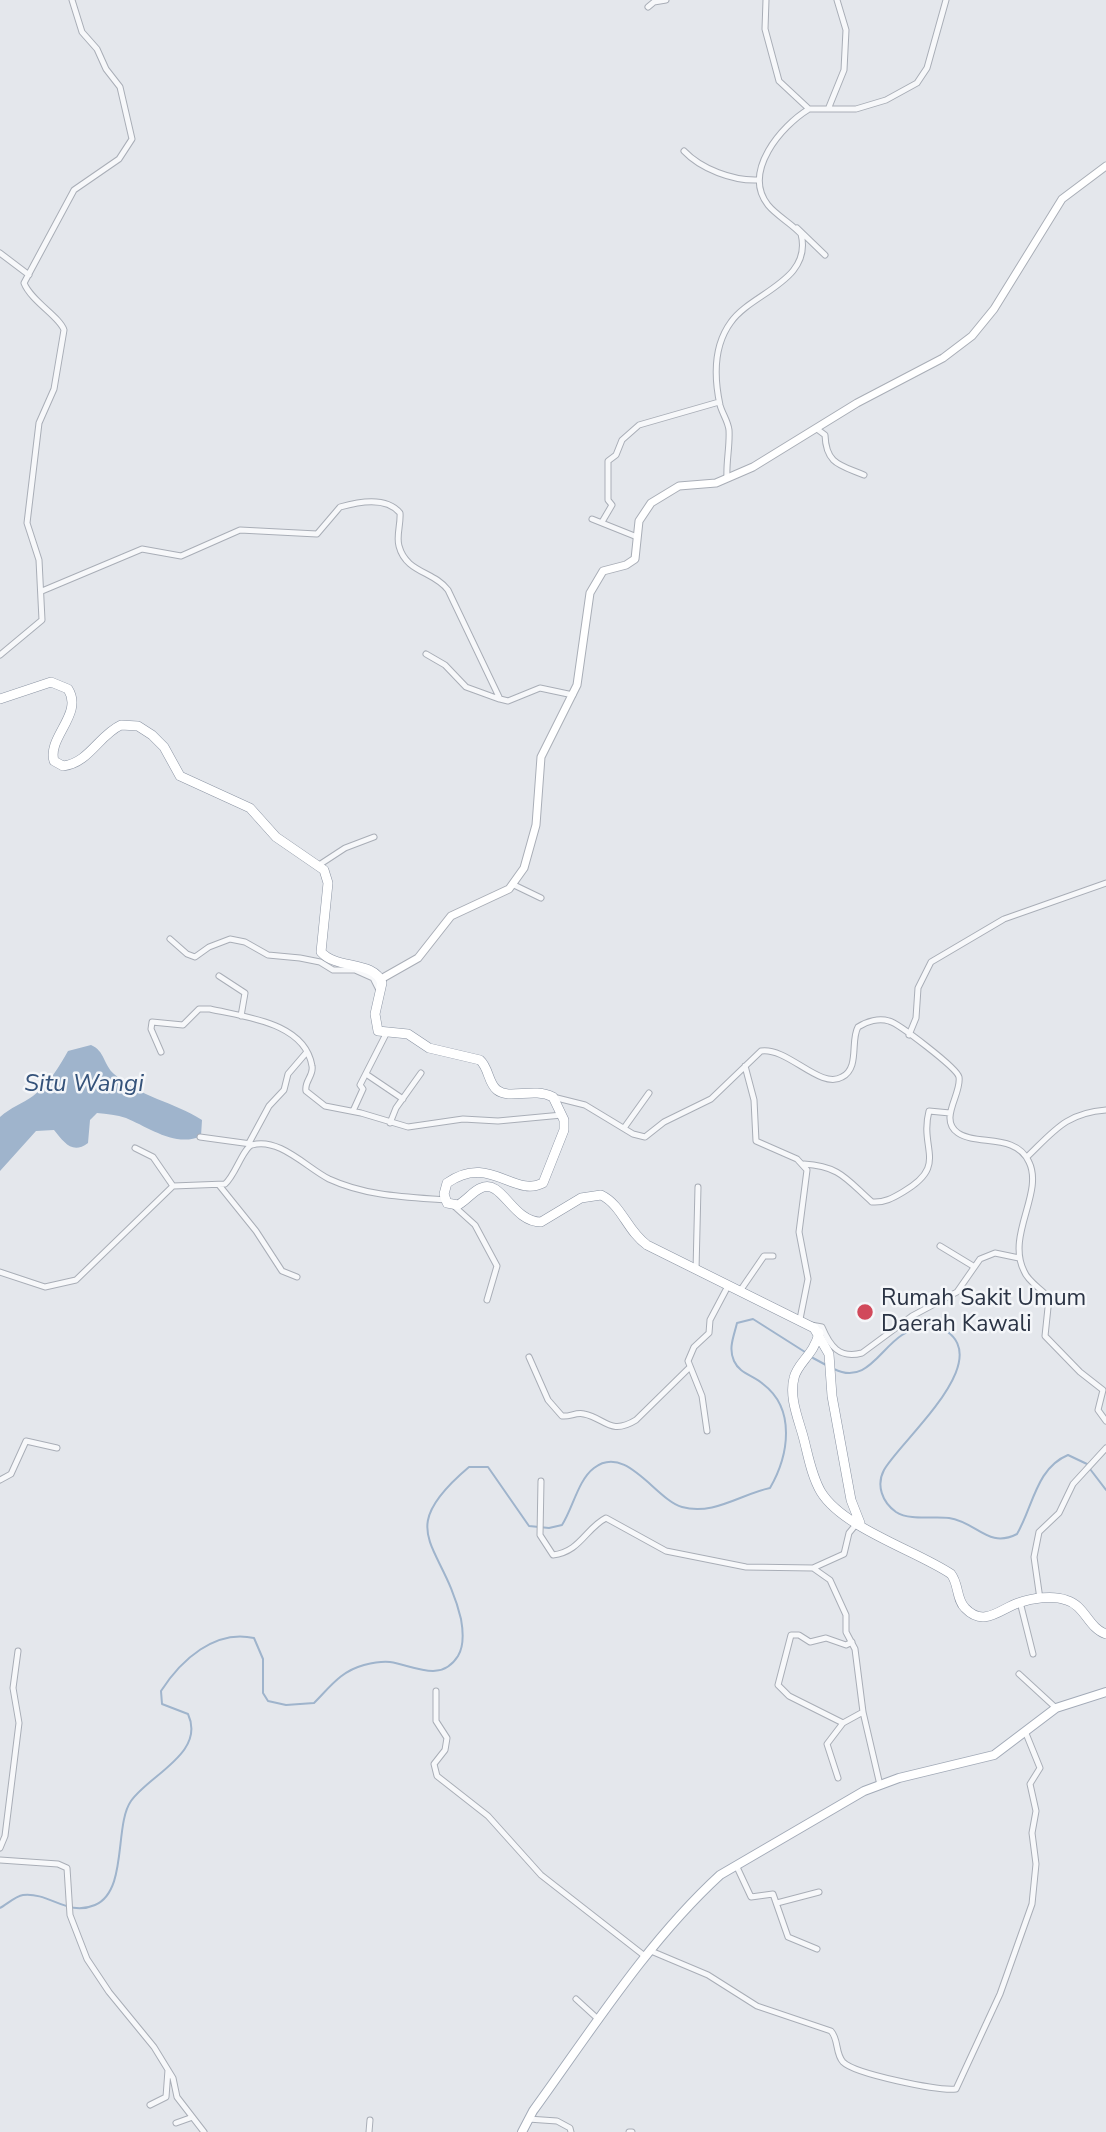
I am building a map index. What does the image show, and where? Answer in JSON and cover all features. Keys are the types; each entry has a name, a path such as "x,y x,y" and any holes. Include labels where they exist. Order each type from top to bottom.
{"highway":[{"path":"0,699 44,683 64,685 72,694 72,704 52,752 59,765 75,763 115,728 127,724 138,726 159,740 175,769 186,780 250,808 276,837 319,865 328,883 321,952 334,962 369,969 381,979 375,1022 378,1031 386,1034 408,1034 429,1048 480,1060 494,1087 506,1094 535,1091 553,1097 562,1115 562,1137 543,1183 530,1187 490,1172 468,1174 447,1184 449,1202 462,1203 480,1188 491,1186 500,1191 513,1210 523,1218 541,1222 581,1198 601,1195 614,1203 639,1240 811,1325 819,1333 829,1354 832,1396 851,1500 859,1523"},
{"path":"819,1333 813,1352 796,1372 794,1404 813,1473 821,1492 832,1505 894,1545 951,1574 961,1602 974,1615 993,1616 1020,1602 1059,1598 1072,1602 1096,1629 1106,1634"}],"main road":[{"path":"381,979 418,958 451,916 496,897 514,884 532,847 541,757 573,695 593,586 603,571 633,561 642,514 651,503 679,486 709,484 753,467 884,387 943,358 972,336 994,309 1062,199 1106,166"},
{"path":"522,2132 528,2119 648,1954 700,1893 736,1865 880,1785 994,1755 1056,1708 1106,1692"}],"street":[{"path":"0,655 42,620 42,591 37,552 27,523 39,423 54,389 64,327 45,312 25,287 74,190 119,159 132,139 120,87 82,32 72,0"},
{"path":"648,8 654,2 666,0"},
{"path":"766,0 765,29 779,81 809,109"},
{"path":"829,107 844,70 846,30 836,0"},
{"path":"825,255 811,239 768,205 758,180 777,138 809,109 856,109 873,105 917,83 927,68 946,0"},
{"path":"684,150 703,164 734,178 758,180"},
{"path":"727,478 725,457 729,431 719,402 716,360 723,337 733,319 784,281 795,268 802,240 794,226"},
{"path":"0,253 29,275"},
{"path":"602,522 612,505 608,500 608,461 616,455 625,437 642,424 672,418 719,402"},
{"path":"817,429 825,434 826,451 830,458 864,475"},
{"path":"42,591 142,549 181,556 240,530 317,534 342,506 385,503 400,513 398,541 401,552 413,569 440,581 448,590 501,701"},
{"path":"592,519 637,537"},
{"path":"426,654 445,665 466,687 501,701 540,688 573,695"},
{"path":"319,865 345,848 374,837"},
{"path":"909,1035 916,1018 918,988 930,963 1004,919 1106,883"},
{"path":"514,884 541,898"},
{"path":"170,939 192,956 230,939 245,942 275,957 318,962 333,970 358,971 373,978 380,993"},
{"path":"219,976 246,994 241,1016"},
{"path":"161,1052 150,1026 154,1021 183,1025 196,1011 204,1009 281,1028 306,1052 313,1068 306,1091 325,1106 415,1128 463,1119 498,1121 562,1115"},
{"path":"553,1097 585,1105 645,1137 664,1122 711,1099 761,1051 771,1050 824,1078 844,1077 850,1068 855,1035 863,1023 889,1021 947,1060 958,1074 950,1113 951,1124 958,1133 1005,1143 1027,1157 1032,1177 1022,1219 1019,1258 1025,1275 1049,1298 1045,1336 1080,1372 1103,1390 1098,1410 1106,1421"},
{"path":"353,1111 363,1090 360,1085 386,1034"},
{"path":"0,1272 45,1287 76,1280 173,1186 219,1185 229,1181 251,1144 268,1106 284,1090 288,1074 306,1052"},
{"path":"745,1066 754,1100 757,1141 803,1163 833,1169 848,1177 872,1202 886,1201 926,1175 929,1164 929,1111 950,1113"},
{"path":"390,1123 402,1099 421,1073"},
{"path":"366,1074 402,1099"},
{"path":"624,1128 649,1093"},
{"path":"1027,1157 1049,1134 1074,1116 1106,1110"},
{"path":"200,1137 281,1149 329,1179 352,1189 372,1194 449,1202 475,1225 498,1266 487,1300"},
{"path":"135,1148 153,1157 173,1186"},
{"path":"800,1319 808,1279 799,1232 807,1177 803,1163"},
{"path":"219,1185 256,1231 282,1271 297,1277"},
{"path":"696,1270 698,1187"},
{"path":"940,1246 973,1266"},
{"path":"811,1325 822,1327 832,1348 838,1352 862,1353 905,1320 957,1292 973,1266 989,1254 1019,1258"},
{"path":"740,1291 764,1256 772,1256"},
{"path":"707,1431 702,1396 689,1368 690,1353 707,1335 710,1320 728,1286"},
{"path":"528,1357 548,1400 562,1416 583,1413 610,1426 629,1424 636,1420 689,1368"},
{"path":"0,1480 11,1474 26,1441 57,1448"},
{"path":"1040,1599 1034,1558 1037,1536 1059,1513 1072,1487 1106,1448"},
{"path":"541,1481 540,1533 549,1552 556,1556 580,1544 598,1523 610,1519 666,1550 746,1567 813,1568 844,1554 849,1534 859,1523"},
{"path":"813,1568 830,1580 846,1615 846,1632 852,1642 863,1712 880,1785"},
{"path":"1020,1602 1033,1654"},
{"path":"843,1723 825,1710 789,1696 778,1685 791,1634 810,1642 822,1638 845,1645 852,1642"},
{"path":"0,1848 5,1836 19,1723 13,1688 18,1651"},
{"path":"1019,1674 1056,1708"},
{"path":"436,1691 436,1723 447,1738 445,1750 434,1764 437,1776 488,1816 541,1875 648,1954 719,1981 757,2006 831,2031 839,2055 848,2066 895,2080 956,2089 1000,1994 1034,1897 1036,1860 1032,1833 1036,1811 1030,1784 1040,1768 1025,1731"},
{"path":"838,1778 827,1746 843,1723 863,1712"},
{"path":"0,1860 58,1864 67,1868 70,1914 81,1947 94,1972 154,2047 168,2070 176,2095 190,2118 204,2132"},
{"path":"736,1865 751,1897 771,1892 788,1937 817,1949"},
{"path":"777,1903 819,1892"},
{"path":"576,2000 599,2020"},
{"path":"150,2105 166,2097 168,2070"},
{"path":"176,2123 190,2118"},
{"path":"528,2119 556,2121 570,2127 571,2132"},
{"path":"369,2132 370,2120"}],"water":[{"name":"Situ Wangi","path":"91,1045 99,1051 110,1070 124,1082 202,1120 201,1136 182,1140 172,1138 126,1118 97,1113 90,1120 88,1143 77,1148 69,1146 54,1130 36,1131 0,1171 0,1117 39,1091 68,1051"}],"waterway":[{"path":"0,1908 23,1895 42,1897 76,1908 95,1905 105,1897 116,1872 123,1825 131,1801 183,1752 189,1740 191,1728 188,1714 162,1704 161,1691 178,1668 200,1650 226,1638 254,1638 263,1659 263,1693 268,1701 286,1705 314,1703 342,1675 367,1664 387,1662 427,1671 444,1669 460,1652 461,1619 453,1593 429,1539 427,1524 432,1508 446,1489 469,1467 488,1467 529,1526 549,1528 562,1525 588,1473 606,1462 629,1468 682,1507 716,1507 770,1488 777,1475 785,1447 785,1419 781,1406 774,1394 740,1369 732,1356 737,1323 753,1319 805,1352"},
{"path":"834,1369 845,1373 864,1369 902,1335 928,1323 951,1335 960,1352 956,1372 945,1394 884,1470 882,1493 891,1508 902,1515 959,1520 990,1537 1007,1538 1017,1534 1036,1489 1057,1461 1068,1455 1087,1464"},
{"path":"813,1358 826,1365"},
{"path":"1090,1469 1106,1490"}],"place":[{"name":"Rumah Sakit Umum Daerah Kawali","path":"865,1312"}]}
